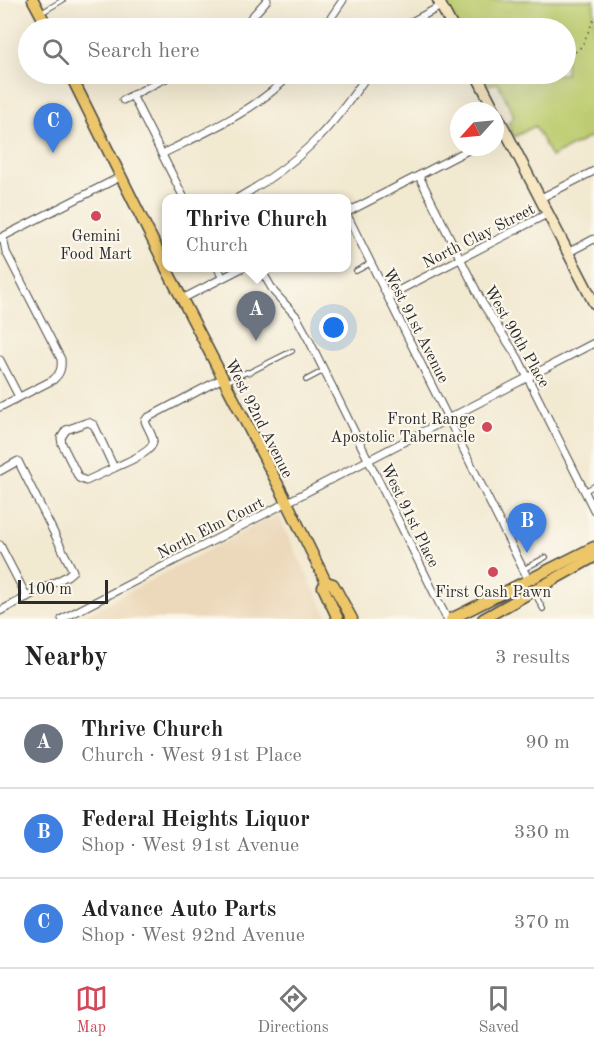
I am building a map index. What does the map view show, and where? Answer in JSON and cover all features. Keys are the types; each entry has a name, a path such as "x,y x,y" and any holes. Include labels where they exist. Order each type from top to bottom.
{"main road":[{"path":"33,0 42,18"},
{"name":"West 92nd Avenue","path":"75,84 162,259"},
{"name":"West 92nd Avenue","path":"169,272 326,582 333,584 352,619"},
{"path":"449,619 526,574 572,559 594,547"},
{"path":"483,619 594,557"},
{"path":"533,591 541,580 567,566 572,559"},
{"name":"West 92nd Avenue","path":"326,582 322,587 338,619"}],"street":[{"path":"251,18 267,0"},
{"path":"331,18 344,0"},
{"path":"416,18 440,3 448,18"},
{"path":"123,100 154,84"},
{"path":"162,154 247,110 280,84"},
{"path":"244,194 283,170 310,146 344,109 361,84"},
{"path":"481,84 594,303"},
{"path":"132,95 182,194"},
{"path":"351,210 457,156"},
{"path":"541,198 594,171"},
{"path":"0,407 53,380 62,367 61,359 6,252 2,237 122,176"},
{"name":"West 90th Place","path":"419,176 488,312 527,377 594,510"},
{"name":"North Clay Street","path":"388,296 549,213"},
{"name":"West 91st Avenue","path":"351,223 526,574"},
{"path":"569,252 594,239"},
{"path":"220,272 222,277"},
{"path":"182,298 232,272"},
{"name":"West 91st Place","path":"263,272 274,292 296,316 449,619"},
{"name":"North Elm Court","path":"62,619 594,343"},
{"path":"0,360 19,397"},
{"path":"114,468 91,423 80,424 62,434 62,444 82,480 90,480 114,468 146,452 152,447 153,440 145,421 147,418 224,380"},
{"path":"0,471 18,461 73,571 0,611"},
{"path":"0,546 27,597"}],"lane":[{"path":"40,14 63,0"},
{"path":"356,271 371,263"},
{"path":"224,380 247,373 292,351"},
{"path":"306,380 324,370"},
{"path":"585,491 594,486"},
{"path":"526,574 546,557"},
{"path":"533,591 543,609"}],"path":[{"path":"576,51 582,46 594,19"}],"shaded area":[{"path":"277,514 329,619 77,619"}],"green space":[{"path":"444,0 594,0 594,135 551,157 535,126 514,137 508,124 514,116 498,84 576,84 576,18 454,18"}],"place":[{"name":"Advance Auto Parts","path":"53,153"},
{"name":"Gemini Food Mart","path":"96,216"},
{"name":"Thrive Church","path":"256,341"},
{"name":"Front Range Apostolic Tabernacle","path":"487,427"},
{"name":"Federal Heights Liquor","path":"527,553"},
{"name":"First Cash Pawn","path":"493,572"}]}
